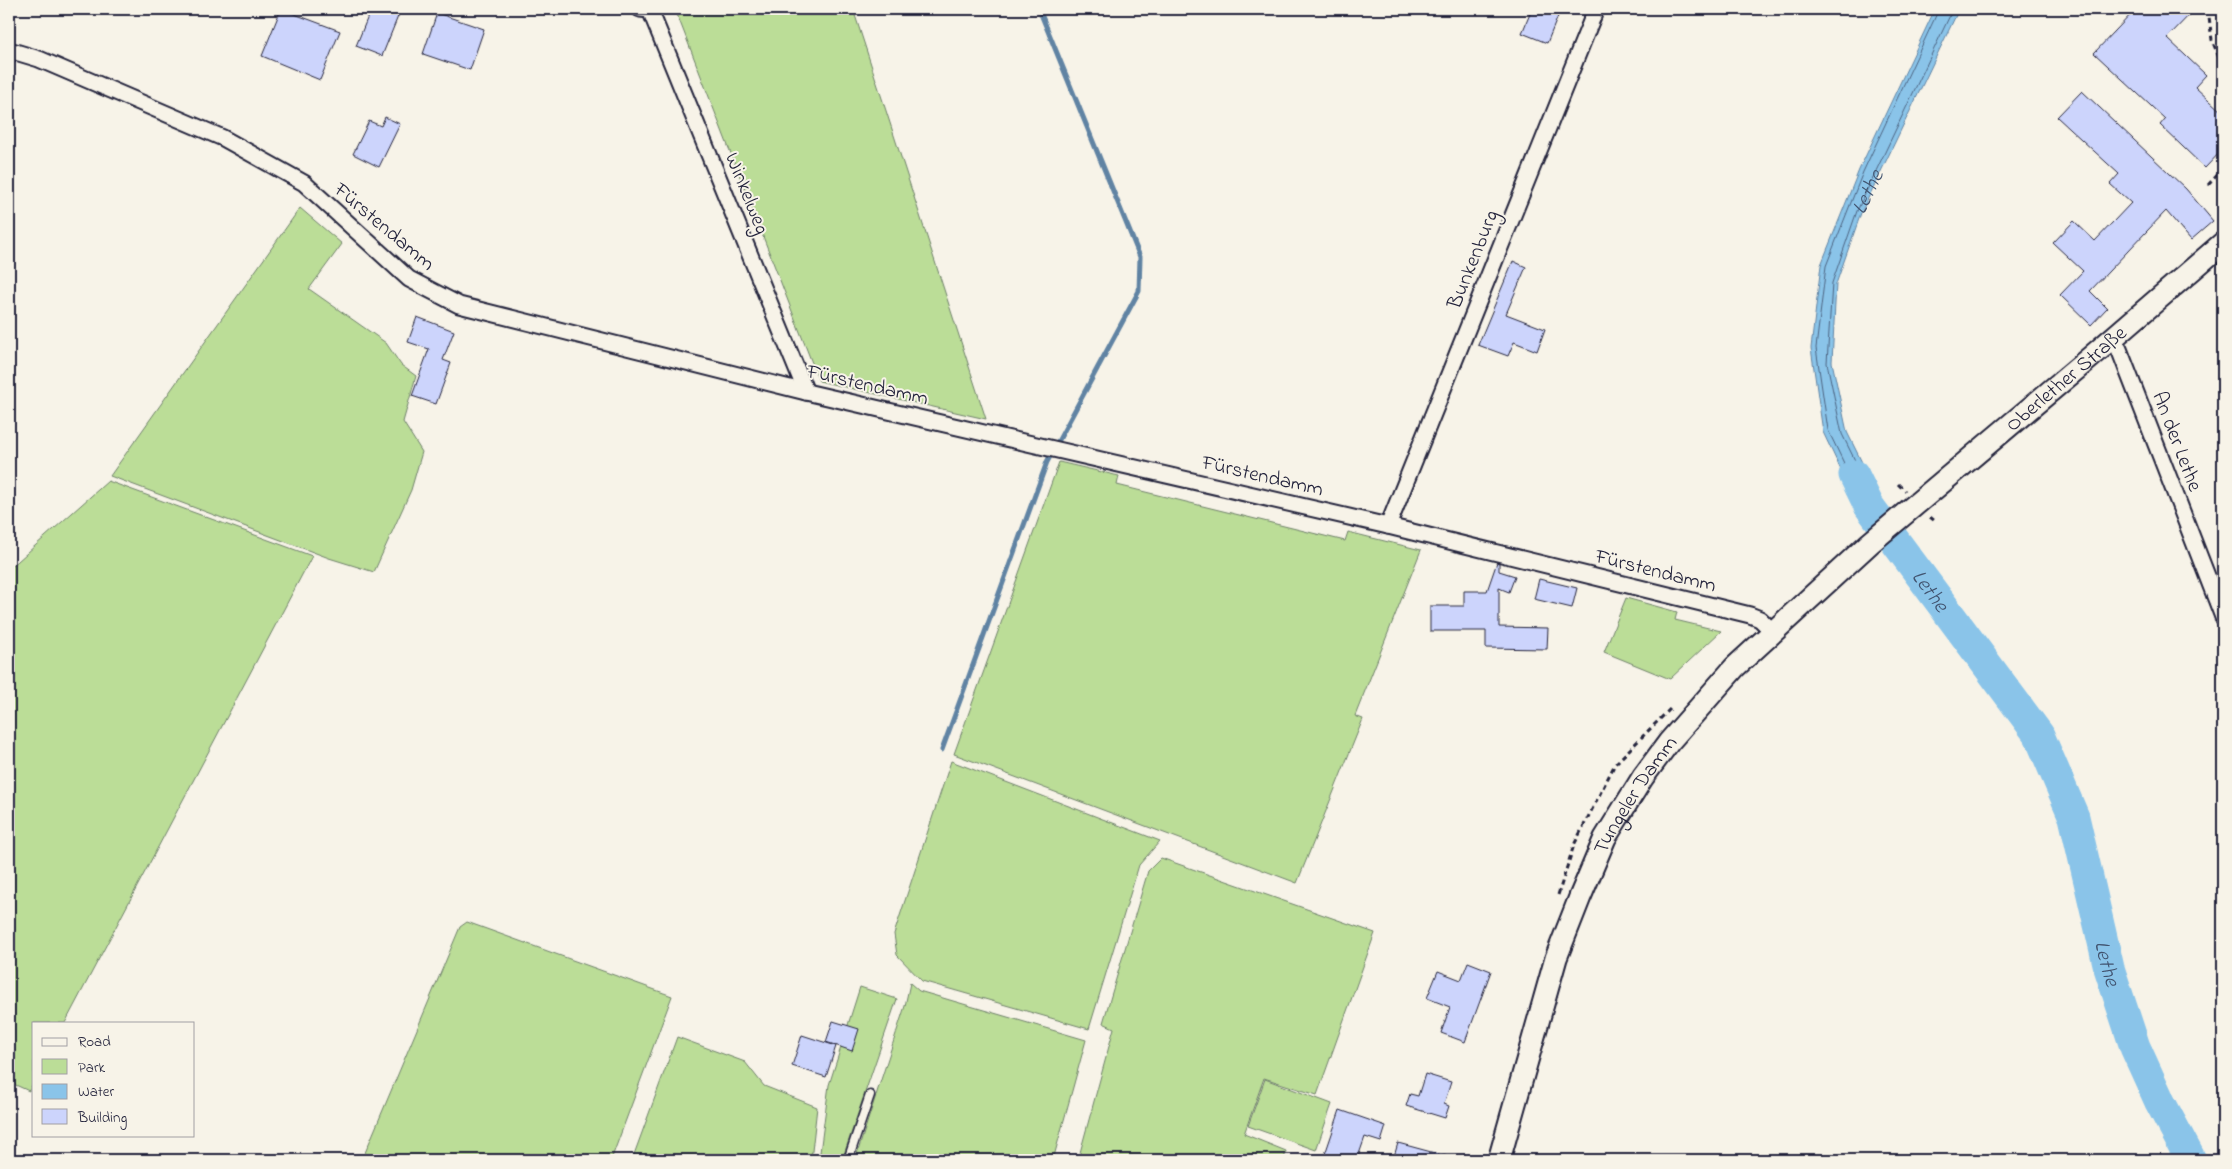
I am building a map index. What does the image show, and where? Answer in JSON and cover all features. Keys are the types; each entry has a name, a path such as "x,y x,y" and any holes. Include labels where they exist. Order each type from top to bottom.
{"street":[{"name":"Winkelweg","path":"647,9 806,392"},
{"name":"Bunkenburg","path":"1388,526 1596,9"},
{"name":"Fürstendamm","path":"9,50 40,59 223,138 304,183 409,279 459,305 806,392 1388,526 1750,615 1760,619 1772,631"},
{"name":"Oberlether Straße","path":"1905,513 2223,243"},
{"name":"An der Lethe","path":"2112,338 2123,358 2223,617"},
{"name":"Tungeler Damm","path":"1499,1160 1556,958 1605,838 1643,777 1669,742 1723,679 1772,631 1905,513"}],"lane":[{"path":"848,1160 870,1096"}],"path":[{"path":"2208,9 2212,40 2223,68"},
{"path":"2208,185 2223,169"}],"green space":[{"path":"675,9 853,9 986,419 819,381"},
{"path":"300,208 342,244 309,289 386,343 401,365 416,376 403,422 422,452 411,490 374,572 329,558 110,476"},
{"path":"1059,462 1119,476 1117,485 1345,541 1348,532 1421,550 1355,716 1363,719 1297,883 954,754"},
{"path":"108,481 312,556 66,1022 32,1022 32,1085 29,1091 9,1082 9,569"},
{"path":"1626,598 1677,612 1675,620 1721,631 1670,679 1604,652"},
{"path":"951,761 1160,841 1139,865 1089,1029 922,981 897,955 894,934"},
{"path":"1161,858 1375,933 1317,1095 1264,1078 1244,1134 1286,1151 1284,1160 1078,1160 1114,1028 1103,1023 1148,871"},
{"path":"467,922 672,996 611,1160 362,1160 460,927"},
{"path":"910,983 919,991 1086,1040 1053,1160 855,1160 905,1006"},
{"path":"860,987 897,999 842,1160 819,1160 829,1085"},
{"path":"677,1037 745,1062 764,1086 817,1107 811,1160 632,1160"},
{"path":"1265,1079 1332,1104 1316,1150 1248,1126"}],"water":[{"path":"1935,9 1959,9 1861,213 1836,284 1832,362 1847,432 1883,505 1865,521 1823,432 1811,348 1821,265 1859,170"}],"building":[{"path":"281,9 340,31 320,80 262,56"},
{"path":"371,9 401,9 382,56 356,46"},
{"path":"1532,9 1561,9 1547,43 1522,33"},
{"path":"2136,9 2195,9 2167,38 2206,75 2195,87 2223,113 2223,149 2205,168 2160,125 2165,119 2094,53"},
{"path":"437,13 484,29 470,70 423,54"},
{"path":"2082,91 2186,189 2213,221 2191,240 2166,211 2090,291 2107,308 2091,325 2060,295 2083,271 2053,243 2074,221 2095,241 2131,203 2110,184 2119,174 2057,117"},
{"path":"385,117 400,124 379,167 353,154 369,121 381,126"},
{"path":"1513,261 1526,267 1506,314 1545,329 1537,351 1514,342 1508,356 1478,345"},
{"path":"417,317 454,331 443,360 451,363 436,404 412,396 429,349 408,342"},
{"path":"1497,562 1499,563 1499,571 1515,576 1509,592 1499,588 1499,627 1548,628 1547,649 1486,648 1486,631 1430,631 1430,606 1464,606 1464,591 1487,591"},
{"path":"1539,579 1577,588 1572,608 1534,599"},
{"path":"1468,962 1491,971 1465,1042 1441,1033 1450,1007 1427,998 1438,971 1461,980"},
{"path":"833,1021 859,1029 852,1051 826,1042"},
{"path":"802,1035 836,1046 826,1077 792,1066"},
{"path":"1425,1074 1451,1082 1444,1104 1449,1106 1445,1118 1406,1106 1410,1094 1418,1096"},
{"path":"1340,1110 1386,1126 1381,1142 1365,1137 1357,1160 1323,1160"},
{"path":"1398,1143 1446,1156 1445,1160 1393,1160"}],"waterway":[{"path":"942,750 1047,462 1139,291 1140,257 1039,9"},
{"name":"Lethe","path":"1854,475 1869,506 2039,735 2074,817 2109,968 2135,1047 2160,1102 2191,1160"}]}
